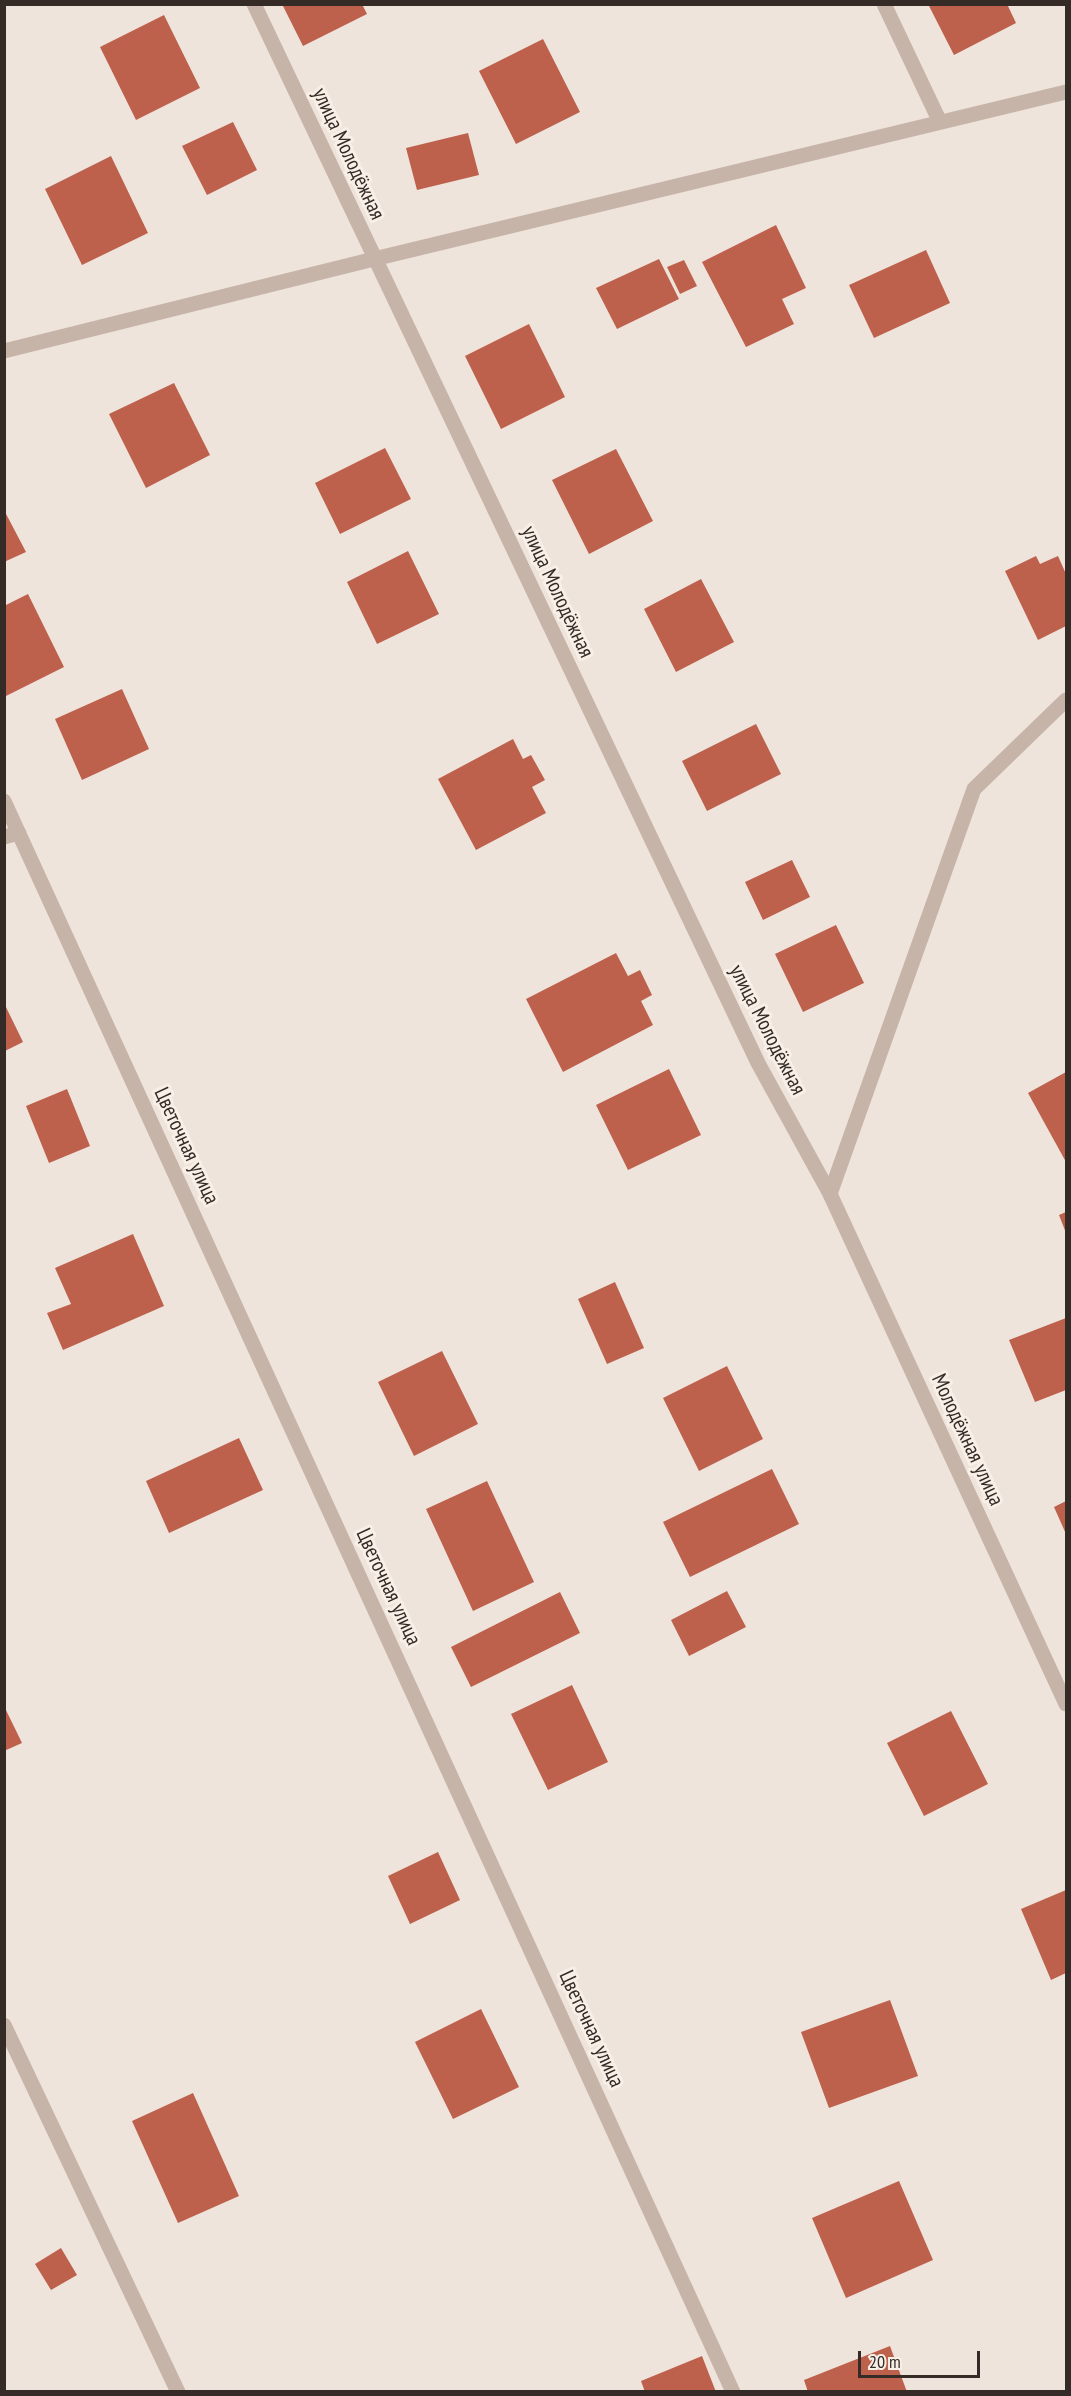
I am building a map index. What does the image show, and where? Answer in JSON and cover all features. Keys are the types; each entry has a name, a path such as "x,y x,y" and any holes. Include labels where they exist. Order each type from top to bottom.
{"street":[{"name":"улица Молодёжная","path":"254,4 758,1064 830,1194"},
{"path":"884,4 940,122"},
{"path":"4,351 1066,92"},
{"path":"830,1194 974,789 1066,700"},
{"name":"Цветочная улица","path":"4,801 12,835 733,2391"},
{"name":"Молодёжная улица","path":"830,1194 1066,1704"},
{"path":"4,2025 178,2391"}],"building":[{"path":"282,4 362,4 367,14 303,46"},
{"path":"928,4 1007,4 1016,23 954,55"},
{"path":"164,15 200,88 136,120 100,47"},
{"path":"543,39 580,112 516,144 479,71"},
{"path":"233,122 257,170 207,195 182,146"},
{"path":"468,133 479,175 417,190 406,148"},
{"path":"111,156 148,233 82,265 45,189"},
{"path":"776,225 806,288 782,299 794,324 746,347 702,262"},
{"path":"926,250 950,303 874,338 849,285"},
{"path":"659,259 679,299 617,329 596,288"},
{"path":"684,260 697,286 680,294 667,267"},
{"path":"529,324 565,397 501,429 465,356"},
{"path":"174,383 210,455 146,488 109,414"},
{"path":"385,448 411,499 340,534 315,483"},
{"path":"616,449 653,521 589,554 552,480"},
{"path":"4,510 26,552 4,562"},
{"path":"408,551 439,614 377,644 347,582"},
{"path":"1036,556 1040,564 1058,556 1066,574 1066,626 1038,640 1005,571"},
{"path":"701,579 734,642 676,672 644,609"},
{"path":"28,594 64,667 4,697 4,606"},
{"path":"122,689 149,749 82,780 55,719"},
{"path":"756,724 781,774 707,811 682,761"},
{"path":"513,739 523,759 531,755 545,780 532,787 546,813 476,850 438,779"},
{"path":"792,860 810,897 763,920 745,882"},
{"path":"836,925 864,983 803,1012 775,954"},
{"path":"616,953 628,976 640,970 652,995 641,1001 653,1025 563,1072 526,999"},
{"path":"5,1005 23,1042 5,1051"},
{"path":"669,1069 701,1135 628,1170 596,1105"},
{"path":"1066,1072 1066,1162 1028,1093"},
{"path":"67,1089 90,1146 49,1163 26,1106"},
{"path":"1066,1212 1066,1233 1059,1215"},
{"path":"133,1234 164,1306 63,1350 47,1313 71,1304 55,1268"},
{"path":"615,1282 644,1348 607,1364 578,1299"},
{"path":"1066,1318 1066,1390 1035,1402 1009,1340"},
{"path":"442,1351 478,1424 414,1456 378,1382"},
{"path":"727,1366 763,1439 699,1471 663,1398"},
{"path":"239,1438 263,1490 169,1533 146,1481"},
{"path":"772,1469 799,1524 690,1577 663,1522"},
{"path":"487,1481 534,1582 473,1611 426,1509"},
{"path":"1066,1501 1066,1534 1054,1507"},
{"path":"727,1591 746,1627 689,1656 671,1620"},
{"path":"560,1592 580,1633 471,1687 451,1647"},
{"path":"572,1685 608,1762 548,1790 511,1714"},
{"path":"4,1706 22,1743 4,1751"},
{"path":"951,1711 988,1784 924,1816 887,1743"},
{"path":"438,1852 460,1900 410,1924 388,1876"},
{"path":"1066,1890 1066,1973 1051,1980 1021,1909"},
{"path":"890,2000 918,2076 829,2108 801,2032"},
{"path":"481,2009 519,2087 453,2119 415,2042"},
{"path":"193,2093 239,2196 178,2223 132,2121"},
{"path":"899,2181 933,2260 846,2298 812,2218"},
{"path":"61,2248 77,2275 51,2290 35,2264"},
{"path":"890,2346 907,2392 808,2392 804,2380"},
{"path":"702,2356 716,2392 645,2392 641,2381"}]}
